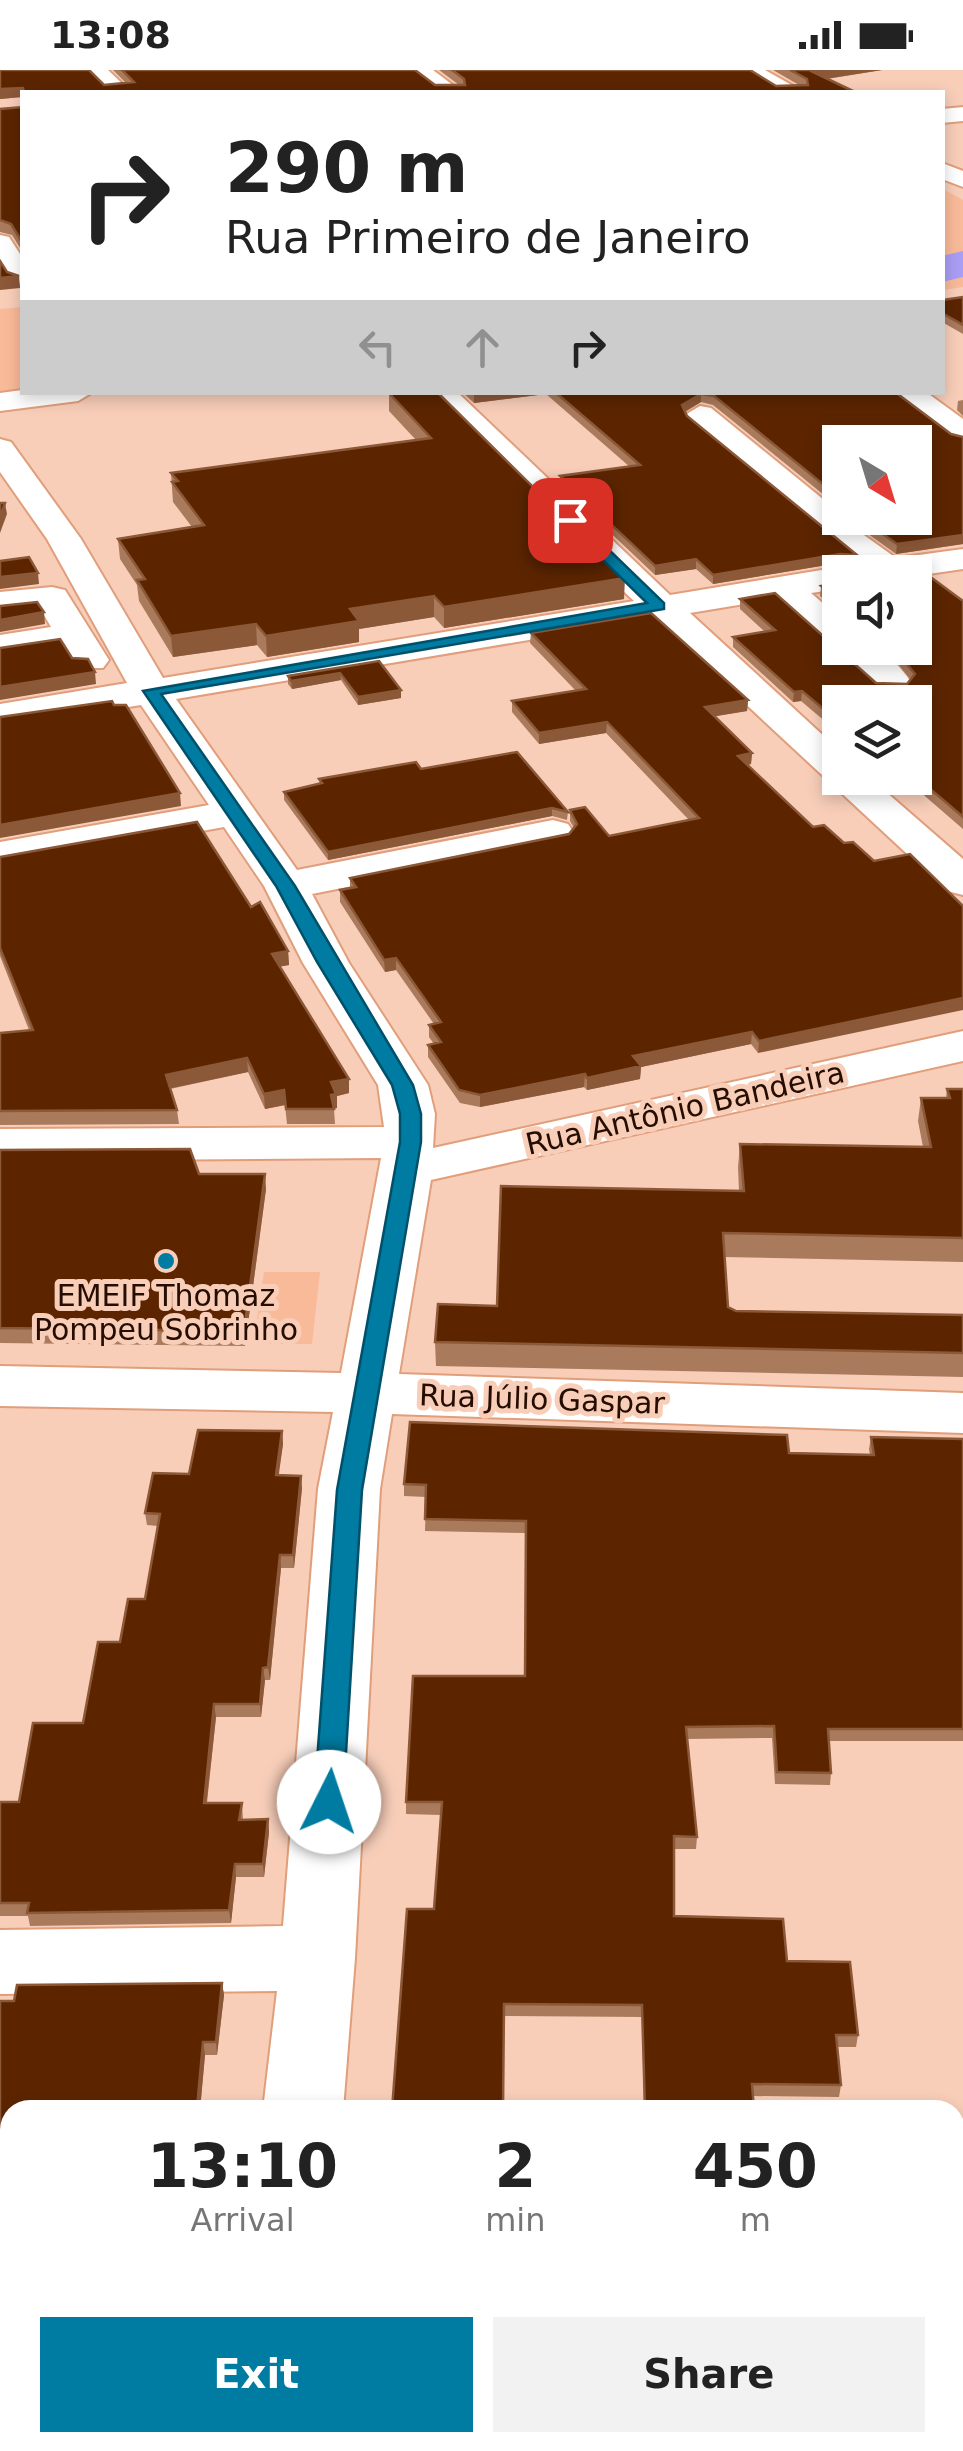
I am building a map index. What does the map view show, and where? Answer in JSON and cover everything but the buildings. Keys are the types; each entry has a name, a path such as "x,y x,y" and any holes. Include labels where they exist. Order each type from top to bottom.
{"street":[{"path":"96,70 118,90"},
{"path":"419,70 448,90"},
{"path":"750,70 789,90"},
{"path":"4,228 20,271"},
{"path":"0,402 55,395"},
{"path":"442,395 658,606 822,756"},
{"path":"909,395 963,433"},
{"path":"700,415 862,555"},
{"path":"0,448 40,505 151,691 286,886 326,962 402,1085 410,1114 408,1156 349,1490 318,1958 304,2100"},
{"path":"0,506 40,505"},
{"path":"932,564 963,560"},
{"path":"0,716 822,581"},
{"path":"782,587 822,621"},
{"path":"0,603 52,598 76,634 94,675 0,693"},
{"path":"0,646 76,634"},
{"path":"872,665 892,682"},
{"path":"868,795 953,862"},
{"path":"0,855 238,812"},
{"path":"286,886 553,833"},
{"name":"Rua Antônio Bandeira","path":"0,1145 408,1156 963,1046"},
{"name":"Rua Júlio Gaspar","path":"0,1386 364,1392 963,1414"},
{"path":"0,1962 318,1958"}],"shaded area":[{"path":"945,190 963,200 963,287 945,290"},
{"path":"20,307 20,395 87,395 0,407 0,309"},
{"path":"264,1272 320,1272 312,1344 253,1344"}],"waterway":[{"path":"945,269 962,263"}],"place":[{"name":"EMEIF Thomaz Pompeu Sobrinho","path":"166,1261"}],"route":[{"path":"329,1802 349,1490 410,1142 410,1114 402,1085 326,962 286,886 151,691 658,606 570,520"}]}
